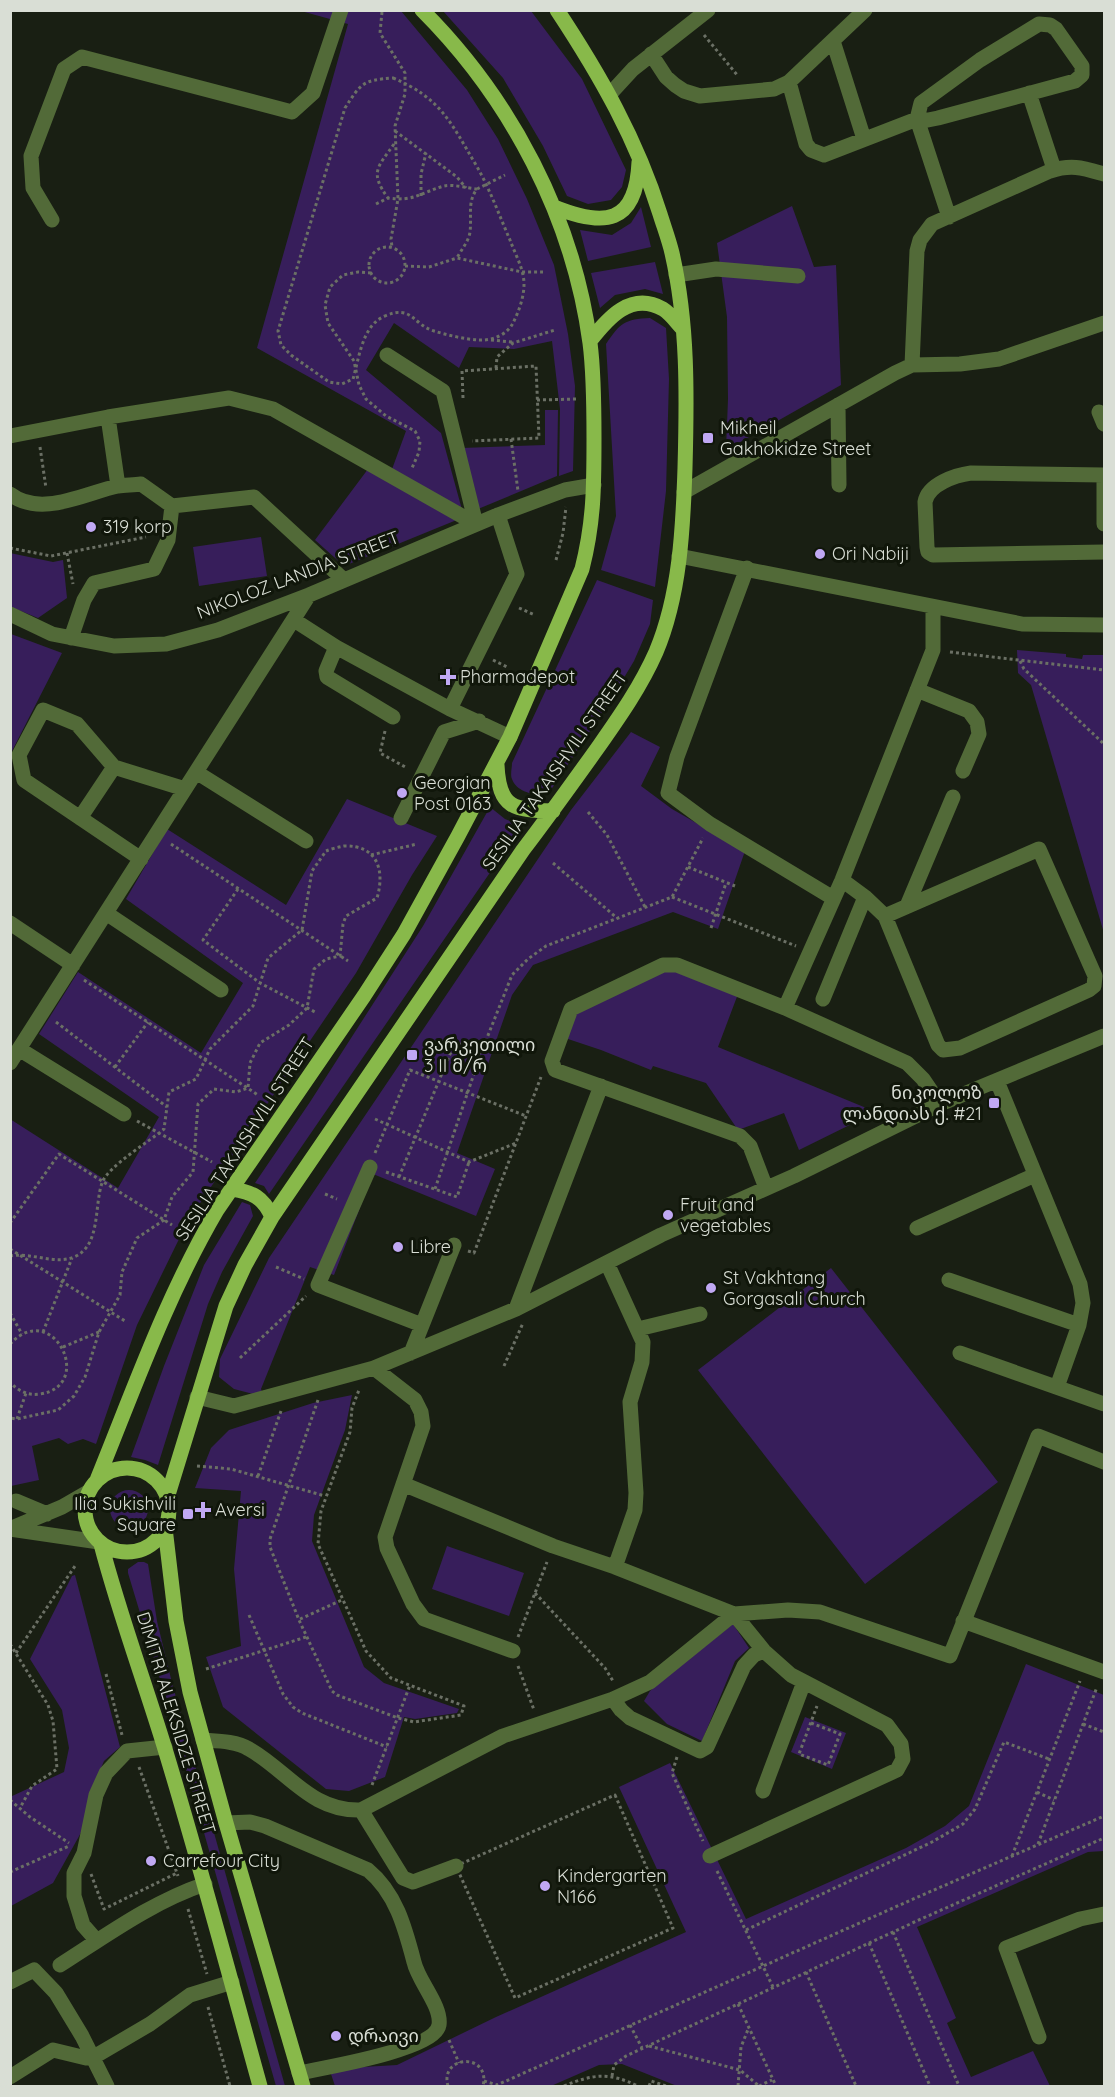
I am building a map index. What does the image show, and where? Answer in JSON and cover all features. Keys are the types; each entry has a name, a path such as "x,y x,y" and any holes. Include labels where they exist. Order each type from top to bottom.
{"main road":[{"name":"SESILIA TAKAISHVILI STREET","path":"92,1486 176,1286 196,1245 404,934 497,762 510,737 582,569 591,536 594,485 594,398 590,341 566,240 554,207 532,160 496,98 422,10"},
{"name":"SESILIA TAKAISHVILI STREET","path":"167,1498 226,1306 245,1265 272,1217 523,849 553,811 643,680 666,626 673,599 679,556 684,492 686,386 683,329 676,275 666,232 639,156 610,94 557,10"},
{"path":"554,207 590,219 615,215 624,209 633,198 638,182 639,156"},
{"path":"590,341 608,317 626,306 639,304 651,304 666,310 683,329"},
{"path":"497,762 498,784 502,796 507,801 525,810 553,811"},
{"path":"232,1189 248,1191 258,1196 272,1217"},
{"path":"131,1468 143,1471 162,1486 167,1498 169,1518 165,1528 157,1540 144,1549 130,1552 115,1551 100,1543 90,1532 85,1519 84,1506 92,1486 112,1471 131,1468"},
{"name":"DIMITRI ALEKSIDZE STREET","path":"165,1528 183,1664 226,1823 301,2080"},
{"name":"DIMITRI ALEKSIDZE STREET","path":"100,1543 165,1748 260,2086"}],"street":[{"path":"52,220 33,188 31,156 64,69 82,57 292,112 314,93 340,10"},
{"path":"610,94 633,69 708,10"},
{"path":"651,54 666,77 684,91 700,96 774,88 789,82 865,10"},
{"path":"789,82 806,144 811,150 824,154 917,119 928,120 1075,81 1082,75 1082,66 1056,29 1050,25 1039,24 980,60 921,103 917,119 949,216"},
{"path":"833,41 864,139"},
{"path":"1029,93 1054,169"},
{"path":"912,365 916,251 920,240 932,224 1054,169 1074,166 1104,174"},
{"path":"676,275 716,269 798,276"},
{"path":"684,492 912,365 960,364 999,359 1104,324"},
{"path":"387,355 443,391 476,524"},
{"path":"10,436 108,417 228,398 273,409 476,524"},
{"path":"838,405 839,485"},
{"path":"108,417 118,486"},
{"path":"1104,524 1104,475 971,473 956,475 926,495 927,547 928,552 933,555 1104,552"},
{"path":"10,494 19,501 49,505 118,486 141,484 172,506 254,497 344,580"},
{"name":"NIKOLOZ LANDIA STREET","path":"10,614 52,634 71,638 114,646 166,644 218,630 309,595 476,524 565,490 594,485"},
{"path":"71,638 84,600 94,583 154,569 168,540 172,506"},
{"path":"450,709 517,574 498,515"},
{"path":"679,556 1022,624 1104,624"},
{"path":"747,568 677,757 668,793 710,824 833,898"},
{"path":"10,1063 309,595"},
{"path":"785,1008 842,880 933,650 933,607"},
{"path":"294,620 336,647 450,709 510,737"},
{"path":"336,647 326,671 327,677 391,715"},
{"path":"917,690 969,711 977,722 979,734 963,771"},
{"path":"141,858 24,780 19,755 42,710 77,724 114,767 185,789"},
{"path":"402,818 444,732 479,721"},
{"path":"80,818 114,767"},
{"path":"196,772 306,841"},
{"path":"907,906 953,796"},
{"path":"842,880 885,916 938,1045 943,1050 960,1048 1094,986 1095,976 1039,849 885,916"},
{"path":"823,999 865,897"},
{"path":"106,913 221,990"},
{"path":"10,923 71,968"},
{"path":"766,1188 750,1146 740,1136 555,1070 552,1061 571,1009 663,965 677,965 785,1008 908,1063 940,1104"},
{"path":"197,1397 234,1406 374,1368 516,1309 661,1235 766,1188 940,1104 1104,1036"},
{"path":"19,1049 124,1114"},
{"path":"997,1081 1080,1284 1083,1303 1079,1325 1058,1387"},
{"path":"516,1309 601,1086"},
{"path":"370,1167 318,1285 422,1325"},
{"path":"917,1228 1035,1175"},
{"path":"411,1353 453,1245"},
{"path":"607,1263 644,1342 644,1352 630,1402 635,1509 615,1566"},
{"path":"949,1280 1079,1325"},
{"path":"638,1329 700,1314"},
{"path":"960,1353 1104,1404"},
{"path":"374,1368 414,1400 422,1412 423,1426 385,1537 387,1548 413,1604 424,1619 513,1651"},
{"path":"403,1484 553,1546 615,1566 734,1614 788,1610 820,1612 950,1656 1038,1436 1104,1462"},
{"path":"10,1528 78,1500 92,1486"},
{"path":"16,1501 47,1514"},
{"path":"10,1528 100,1543"},
{"path":"710,1856 897,1770 903,1759 901,1744 887,1725 791,1675 764,1651 734,1614"},
{"path":"203,1740 227,1742 247,1748 318,1801 347,1810 361,1810 502,1736 617,1697 650,1682 734,1614"},
{"path":"963,1621 1103,1672"},
{"path":"617,1697 621,1710 630,1718 700,1751 707,1748 744,1666 753,1655 764,1651"},
{"path":"764,1791 804,1682"},
{"path":"97,1941 83,1925 74,1896 74,1873 84,1853 96,1796 106,1773 127,1751 165,1748"},
{"path":"361,1810 403,1878 413,1882 456,1866"},
{"path":"226,1823 250,1822 265,1827 368,1870 377,1878 387,1889 404,1924 416,1971 436,2010 439,2024 437,2030 414,2046 301,2080"},
{"path":"60,1965 141,1914 183,1892 205,1884"},
{"path":"1039,2037 1006,1948 1080,1919 1104,1914"},
{"path":"10,1982 34,1970 56,1993 82,2036 107,2086"},
{"path":"10,2077 53,2050 92,2058 150,2024 190,1995 232,1982"}],"path":[{"path":"382,12 380,33 405,73 405,94 395,130 398,200 391,239 392,248"},
{"path":"693,22 751,91"},
{"path":"490,340 511,327 518,313 524,282 487,184 451,123 431,99 393,78 371,79 358,88 345,108 278,330 281,345 291,355 329,382 342,384 353,379 359,350 369,331 382,317 398,312 411,315 431,330 477,340 513,343"},
{"path":"395,130 457,177 466,188"},
{"path":"388,198 377,182 378,164 396,143"},
{"path":"421,196 421,174 426,153"},
{"path":"457,258 470,235 472,196 477,189 505,175"},
{"path":"376,204 388,198 398,200 421,196 445,186 477,189"},
{"path":"380,248 392,248 401,254 405,266 399,279 388,283 378,281 371,273 369,261 375,251 380,248"},
{"path":"405,266 429,267 457,258 522,272 543,272"},
{"path":"371,273 358,272 344,275 330,287 325,305 328,323 354,361 359,385 366,399 386,416 416,431 420,441 419,452 405,483"},
{"path":"496,369 497,357 513,343 555,330"},
{"path":"456,441 539,438 536,366 462,371 463,406"},
{"path":"537,400 594,398"},
{"path":"38,431 49,505"},
{"path":"511,439 518,495"},
{"path":"556,560 563,534 566,507"},
{"path":"10,549 51,556 146,537"},
{"path":"67,553 75,596 84,600"},
{"path":"933,650 1104,671"},
{"path":"1020,660 1024,669 1104,744"},
{"path":"391,715 380,753 447,788"},
{"path":"588,812 607,835 645,907"},
{"path":"435,1190 481,1053 512,975 546,946 672,897 710,824"},
{"path":"157,834 348,961"},
{"path":"371,855 417,844"},
{"path":"10,1256 20,1254 55,1260 72,1258 85,1251 93,1234 102,1182 114,1166 164,1129 169,1092 196,1079 210,1049 253,1006 268,958 302,930 312,871 326,851 345,846 366,850 379,864 382,882 377,898 346,916 340,956"},
{"path":"553,862 617,918"},
{"path":"688,867 735,886"},
{"path":"711,928 726,883"},
{"path":"238,889 203,940 260,983 315,1012"},
{"path":"672,897 810,951"},
{"path":"248,1088 250,1063 260,1043 289,1025 307,1008 314,969 326,959 340,956"},
{"path":"71,968 258,1095"},
{"path":"43,1012 167,1107"},
{"path":"114,1067 148,1022"},
{"path":"428,1042 455,1042 481,1053"},
{"path":"399,1177 455,1042"},
{"path":"453,1245 474,1253 543,1073 552,1066"},
{"path":"469,1162 457,1197 370,1167 410,1070 526,1116"},
{"path":"10,1418 16,1419 58,1410 74,1396 85,1377 99,1332 120,1295 122,1272 137,1238 164,1220 172,1197 193,1172 198,1104 214,1089 236,1092 248,1088"},
{"path":"124,1114 212,1162"},
{"path":"375,1119 447,1154 469,1162 516,1143"},
{"path":"10,1223 59,1154 172,1225"},
{"path":"10,1249 125,1321"},
{"path":"42,1332 72,1258"},
{"path":"240,1358 318,1285 276,1267"},
{"path":"504,1366 533,1300"},
{"path":"10,1313 22,1334"},
{"path":"10,1344 22,1334 42,1332 58,1340 63,1347 67,1365 61,1382 47,1393 36,1395 26,1393 10,1382"},
{"path":"63,1347 99,1332"},
{"path":"318,1400 272,1532 270,1547 306,1636 332,1691 337,1695 414,1722 461,1715 464,1706 391,1678 366,1651 318,1544 321,1511 325,1497 350,1432 352,1408 359,1391 357,1373"},
{"path":"16,1419 26,1393"},
{"path":"258,1476 281,1411"},
{"path":"197,1466 231,1469 325,1497"},
{"path":"538,1724 513,1651 553,1546"},
{"path":"16,1653 75,1566"},
{"path":"535,1593 605,1668 617,1697"},
{"path":"299,1620 342,1600"},
{"path":"249,1615 283,1694 293,1707 302,1713 387,1748"},
{"path":"206,1669 306,1636"},
{"path":"10,1644 48,1705 57,1769 32,1786 20,1808"},
{"path":"1011,1857 1086,1665"},
{"path":"1038,1845 1103,1672"},
{"path":"378,1800 372,1786 410,1686"},
{"path":"811,1723 840,1734 828,1766 799,1754 811,1723"},
{"path":"1083,1724 1104,1732"},
{"path":"746,1930 932,1842 963,1824 975,1809 1004,1742 1049,1759"},
{"path":"683,1744 672,1773 774,1987"},
{"path":"1036,1792 1055,1800"},
{"path":"615,1796 673,1928 515,1998 456,1866 615,1796"},
{"path":"484,2080 497,2085 1104,1816"},
{"path":"612,2076 614,2065 642,2048 893,1932 1104,1840"},
{"path":"10,1872 72,1845"},
{"path":"893,1932 959,2086"},
{"path":"869,1943 930,2086"},
{"path":"806,1972 856,2086"},
{"path":"738,2004 776,2086"},
{"path":"630,2025 642,2048"},
{"path":"738,2086 741,2047 749,2027"},
{"path":"437,2030 450,2041 459,2063"},
{"path":"647,2046 740,2070 758,2086 772,2080"},
{"path":"448,2086 447,2076 450,2070 465,2061 477,2065 484,2075 483,2086"},
{"path":"564,2086 596,2076 612,2076 638,2086"},
{"path":"649,2086 651,2081 666,2086"}],"shaded area":[{"path":"301,11 401,11 467,90 498,139 527,199 554,265 568,334 575,386 573,471 559,476 560,409 552,341 514,349 469,347 459,368 394,323 366,370 441,433 464,517 344,566 315,540 374,461 391,472 406,431 257,348 348,24"},
{"path":"443,11 531,11 582,79 626,170 622,187 611,200 588,204 567,196 543,146 503,78"},
{"path":"792,206 814,267 836,265 841,385 726,450 727,317 717,243"},
{"path":"641,207 651,247 588,261 580,230 612,235 631,223"},
{"path":"655,262 663,294 645,289 615,295 600,308 591,273"},
{"path":"650,318 666,328 669,379 666,491 655,587 601,570 616,516 606,344 619,327 629,321"},
{"path":"545,410 558,410 557,476 478,509 462,448 545,445"},
{"path":"261,537 267,576 199,586 193,547"},
{"path":"10,553 53,562 63,560 67,598 38,618 11,607"},
{"path":"597,580 653,600 650,624 634,661 613,696 547,795 527,792 514,783 511,776 512,763"},
{"path":"11,634 62,653 11,753"},
{"path":"1017,650 1066,654 1066,657 1082,659 1083,655 1104,655 1104,933 1031,685 1018,673"},
{"path":"631,732 660,747 641,786 672,809 745,851 718,929 673,912 533,965 512,995 457,1153 495,1169 476,1216 373,1174 334,1275 310,1267 261,1389 264,1397 234,1389 219,1377 220,1359 269,1258 571,810"},
{"path":"347,799 437,836 356,973 198,1206 180,1237 137,1325 96,1444 83,1439 68,1444 59,1438 32,1446 39,1480 11,1486 10,1119 118,1188 159,1117 39,1034 78,972 201,1053 243,983 126,899 167,829 286,905"},
{"path":"490,807 505,819 522,826 269,1194 264,1186 255,1183 423,926"},
{"path":"669,968 738,994 718,1047 876,1112 799,1150 784,1113 738,1130 706,1083 653,1066 651,1070 562,1037 574,1012"},
{"path":"242,1202 250,1205 253,1216 222,1272 208,1304 158,1465 131,1457 204,1265"},
{"path":"831,1268 998,1482 865,1584 698,1370"},
{"path":"352,1395 345,1430 314,1515 312,1541 364,1667 384,1683 459,1709 457,1713 415,1719 404,1717 385,1777 349,1791 326,1789 223,1707 206,1657 241,1646 234,1569 241,1491 195,1488 211,1448 229,1430 313,1403"},
{"path":"129,1490 136,1491 142,1496 147,1502 147,1516 142,1522 136,1527 129,1528 122,1527 116,1522 111,1516 110,1509 111,1502 116,1496 122,1491"},
{"path":"447,1546 524,1573 509,1616 432,1589"},
{"path":"138,1562 148,1564 157,1621 172,1683 285,2086 276,2086 128,1573 128,1569"},
{"path":"75,1575 120,1747 104,1761 92,1789 83,1829 53,1883 11,1906 10,1797 64,1772 69,1748 62,1710 30,1659 72,1576"},
{"path":"733,1624 749,1648 735,1661 702,1741 667,1724 644,1701 657,1684"},
{"path":"1026,1664 1104,1695 1104,1851 1088,1852 917,1927 956,2018 947,2023 971,2077 1033,2051 1050,2086 677,2086 622,2064 599,2065 551,2086 335,2086 330,2071 397,2065 496,2017 686,1932 619,1787 670,1763 746,1919 906,1848 945,1826 969,1806"},
{"path":"805,1717 846,1733 832,1769 791,1752"}],"place":[{"name":"Mikheil Gakhokidze Street","path":"708,438"},
{"name":"319 korp","path":"91,527"},
{"name":"Ori Nabiji","path":"820,554"},
{"name":"Pharmadepot","path":"448,677"},
{"name":"Georgian Post 0163","path":"402,793"},
{"name":"ვარკეთილი 3 II მ/რ","path":"412,1055"},
{"name":"ნიკოლოზ ლანდიას ქ. #21","path":"994,1103"},
{"name":"Fruit and vegetables","path":"668,1215"},
{"name":"Libre","path":"398,1247"},
{"name":"St Vakhtang Gorgasali Church","path":"711,1288"},
{"name":"Aversi","path":"203,1510"},
{"name":"Ilia Sukishvili Square","path":"188,1514"},
{"name":"Carrefour City","path":"151,1861"},
{"name":"Kindergarten N166","path":"545,1886"},
{"name":"დრაივი","path":"336,2036"}]}
